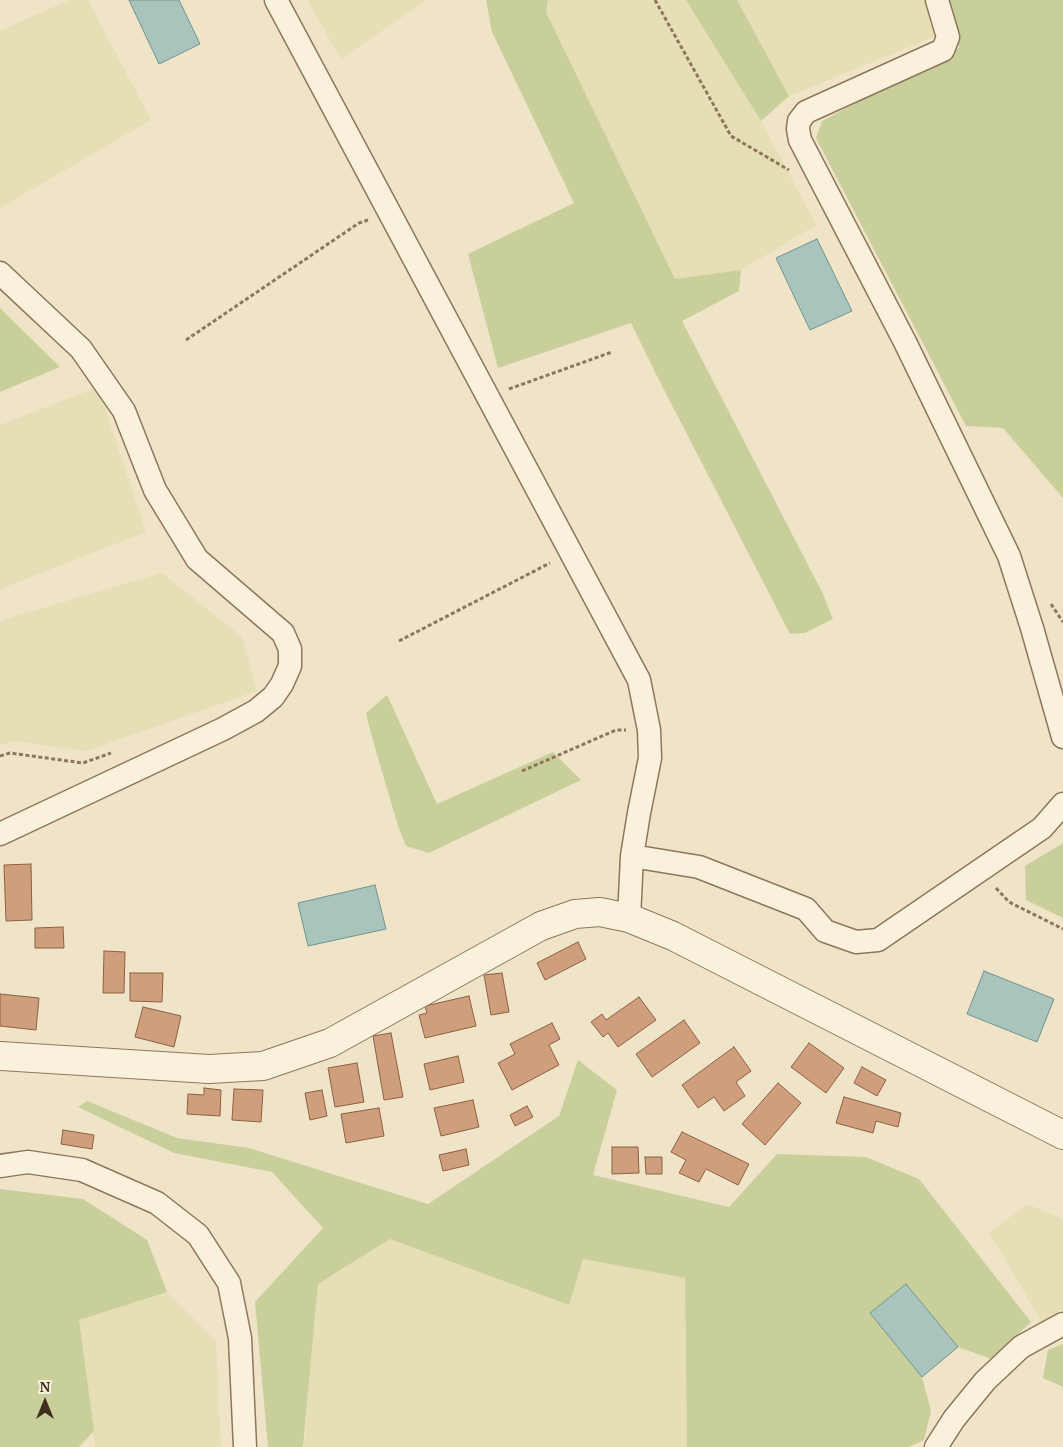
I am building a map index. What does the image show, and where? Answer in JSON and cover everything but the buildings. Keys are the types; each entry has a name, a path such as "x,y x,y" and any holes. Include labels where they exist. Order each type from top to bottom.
{"street":[{"path":"276,0 639,680 649,730 650,758 632,856 629,918"},
{"path":"937,0 948,36 943,50 806,112 799,121 798,129 800,140 904,342 1009,556 1032,628 1063,738"},
{"path":"0,273 81,349 124,411 155,490 197,559 283,633 290,648 290,666 282,684 273,697 256,711 223,729 0,834"},
{"path":"632,856 699,868 806,909 826,932 856,942 878,940 1042,828 1063,804"},
{"path":"0,1056 209,1069 263,1066 330,1043 540,926 575,914 600,912 629,918 672,936 1063,1135"},
{"path":"0,1166 28,1162 82,1170 157,1203 198,1235 230,1282 240,1338 245,1447"},
{"path":"936,1447 954,1419 985,1381 1021,1347 1063,1324"}],"path":[{"path":"655,0 731,136 826,192"},
{"path":"186,340 359,223 389,212"},
{"path":"488,396 612,352"},
{"path":"399,642 571,552"},
{"path":"522,771 616,730 649,730"},
{"path":"0,756 10,753 83,763 119,750"},
{"path":"980,871 1009,902 1063,929"}],"shaded area":[{"path":"69,0 88,0 151,120 0,208 0,31"},
{"path":"307,0 427,0 341,59"},
{"path":"548,0 686,0 761,121 816,225 741,270 675,279 546,12"},
{"path":"737,0 926,0 939,35 789,96"},
{"path":"98,387 146,532 0,589 0,425"},
{"path":"162,573 242,637 257,691 86,751 13,741 0,745 0,624 5,619"},
{"path":"1027,1204 1063,1219 1063,1309 1042,1322 989,1233"},
{"path":"390,1239 569,1304 583,1259 685,1278 687,1447 304,1447 318,1284"},
{"path":"167,1292 216,1341 221,1447 95,1447 79,1320"}],"green space":[{"path":"486,0 548,0 546,12 675,279 741,270 739,291 682,321 823,594 833,619 805,633 790,634 631,323 498,368 468,254 574,203 492,32"},
{"path":"686,0 737,0 789,96 761,121"},
{"path":"947,0 1063,0 1063,498 1003,428 966,426 816,138 822,121 959,48"},
{"path":"0,308 60,367 0,392"},
{"path":"387,695 437,804 553,752 581,780 429,853 406,846 398,826 366,713"},
{"path":"1063,843 1063,918 1026,900 1025,866"},
{"path":"578,1060 617,1090 593,1175 729,1207 777,1154 866,1157 919,1179 1031,1322 991,1359 958,1347 906,1284 870,1313 922,1377 931,1411 924,1440 909,1447 687,1447 685,1278 583,1259 569,1305 390,1239 318,1284 303,1447 268,1447 255,1302 323,1228 272,1172 174,1153 78,1107 87,1101 177,1138 249,1148 428,1204 559,1116"},
{"path":"0,1189 83,1199 147,1240 167,1292 79,1320 94,1431 79,1447 0,1447"},
{"path":"1063,1344 1063,1387 1043,1378 1048,1350"}],"water":[{"path":"129,0 179,0 200,44 159,64"},
{"path":"817,239 852,311 810,330 776,258"},
{"path":"375,885 386,929 308,946 298,903"},
{"path":"984,971 1054,999 1037,1042 967,1014"},
{"path":"906,1284 958,1347 922,1377 870,1313"}]}
